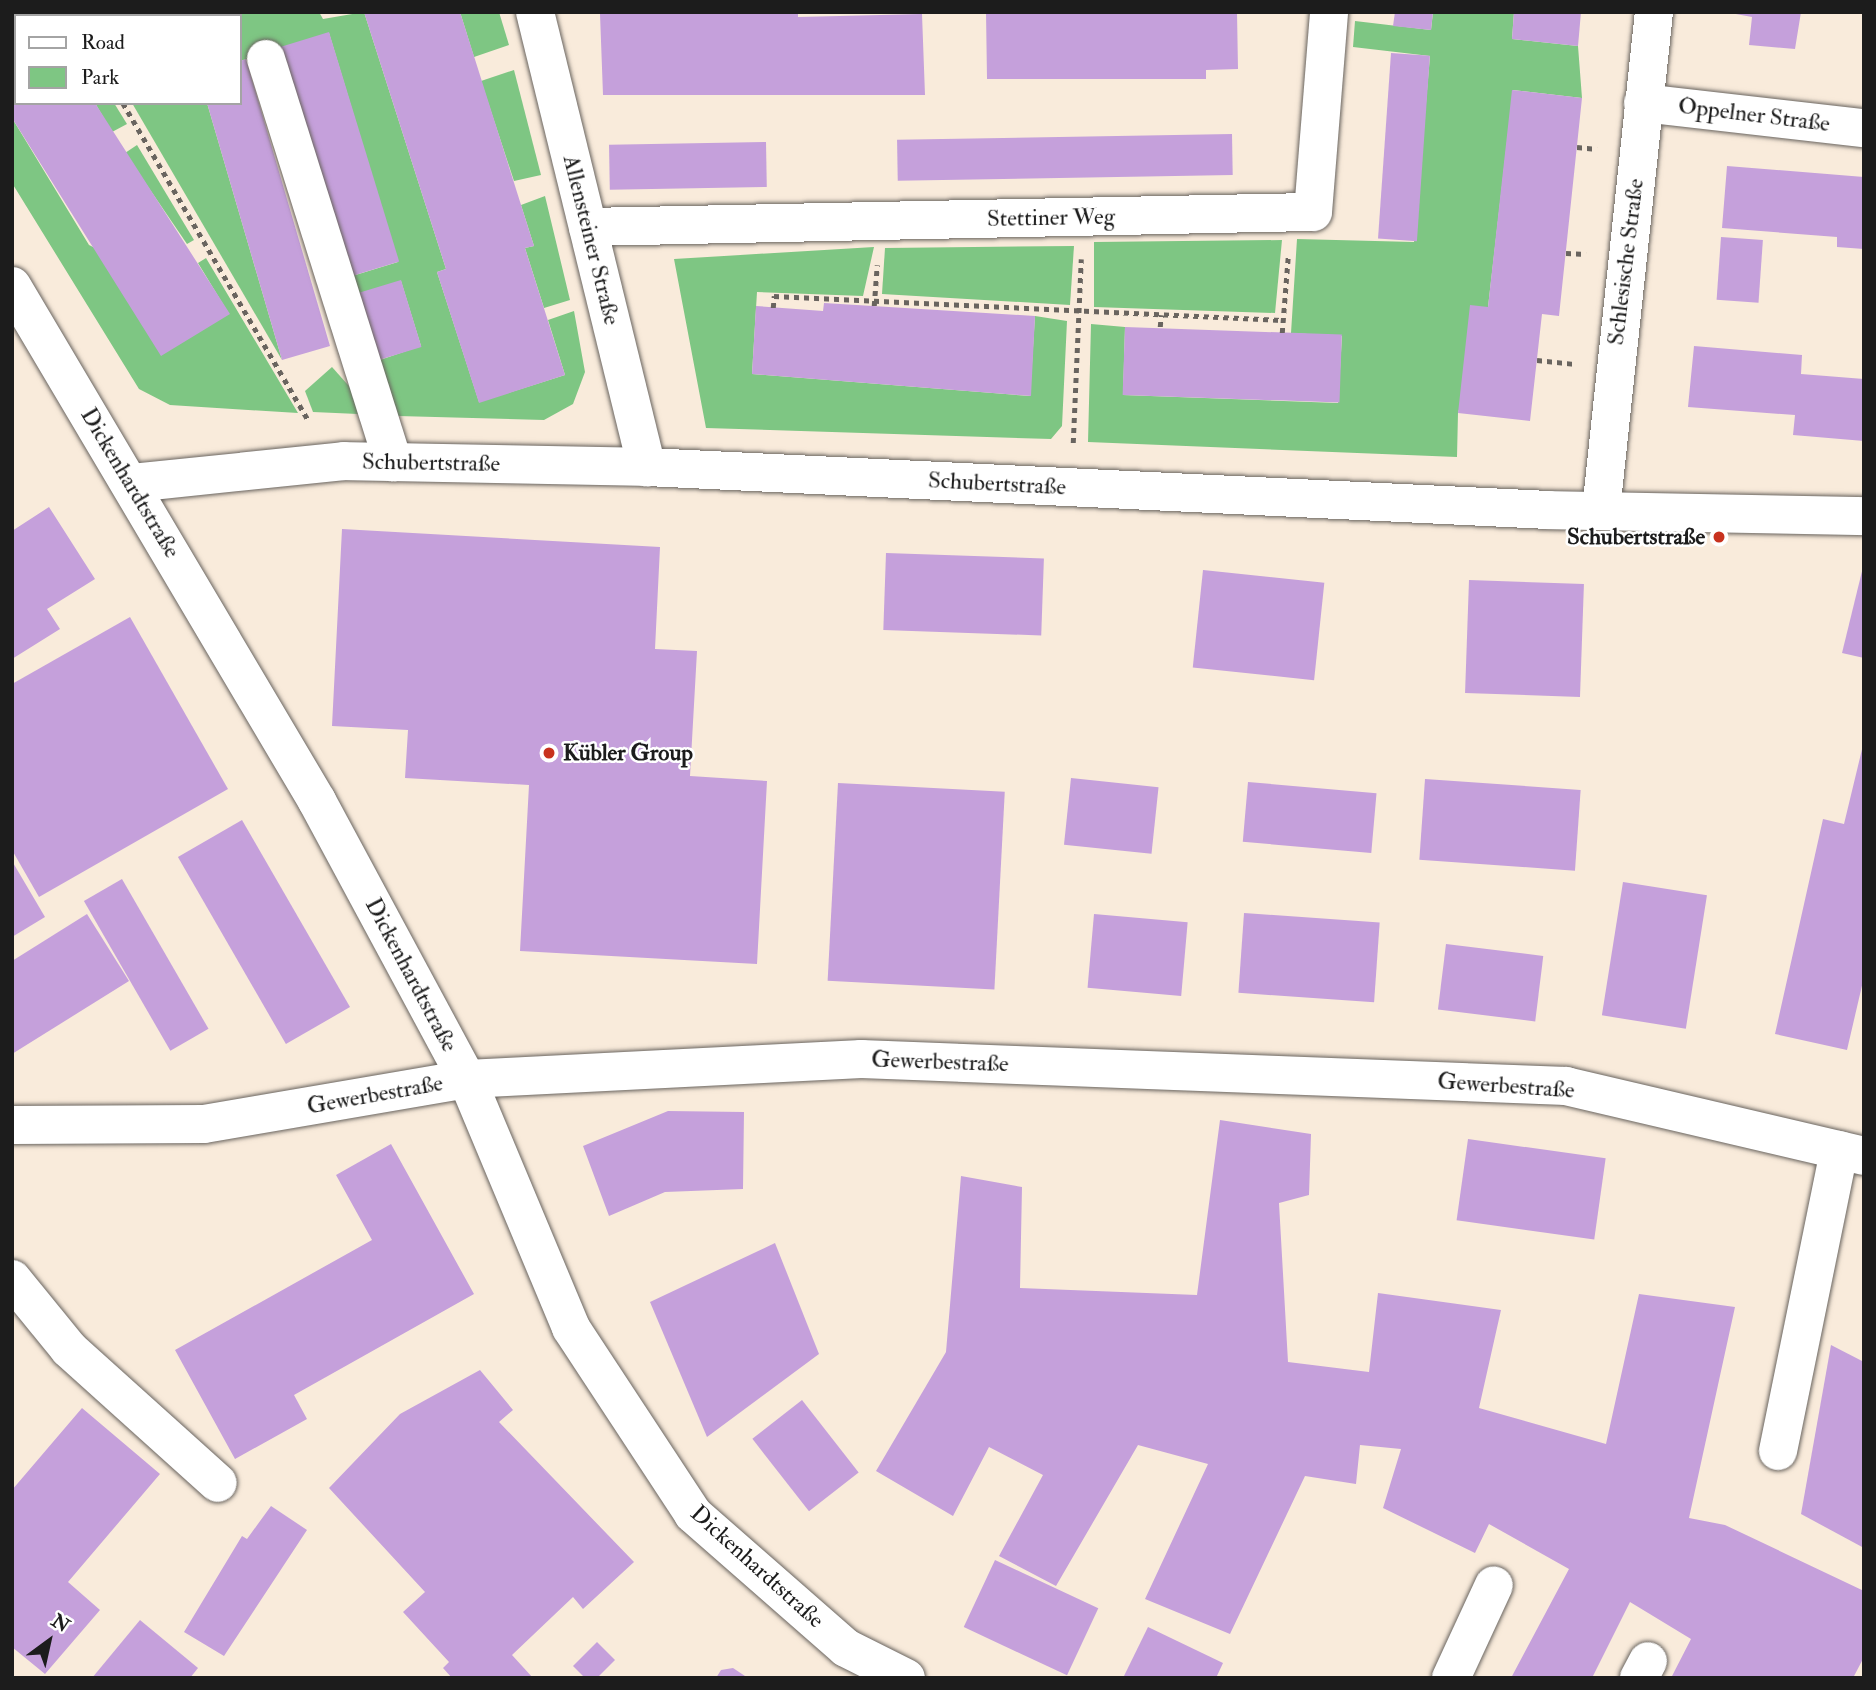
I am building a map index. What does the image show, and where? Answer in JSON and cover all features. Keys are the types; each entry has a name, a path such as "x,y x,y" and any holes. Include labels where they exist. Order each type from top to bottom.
{"street":[{"name":"Allensteiner Straße","path":"535,12 647,467"},
{"name":"Stettiner Weg","path":"588,228 1313,212 1329,12"},
{"name":"Schlesische Straße","path":"1601,511 1654,12"},
{"path":"266,60 393,463"},
{"name":"Oppelner Straße","path":"1643,103 1864,128"},
{"name":"Dickenhardtstraße","path":"12,286 132,483 317,801 467,1079 571,1328 693,1514 846,1648 906,1678"},
{"name":"Schubertstraße","path":"132,483 242,468 393,463 647,467 1601,511 1864,516"},
{"name":"Gewerbestraße","path":"12,1125 204,1124 467,1079 861,1059 1566,1086 1852,1153"},
{"path":"1779,1451 1852,1153"},
{"path":"12,1279 69,1349 218,1483"},
{"path":"1451,1678 1494,1585"}],"path":[{"path":"123,105 308,419"},
{"path":"1577,146 1606,150"},
{"path":"1282,333 1289,247"},
{"path":"1073,452 1082,250"},
{"path":"874,303 879,253"},
{"path":"773,308 774,296 970,309 1282,320"},
{"path":"1160,327 1161,315"},
{"path":"1537,360 1582,365"}],"green space":[{"path":"78,12 319,12 323,19 364,12 446,269 437,272 479,402 565,375 548,320 574,311 585,372 573,404 544,420 398,416 374,362 421,346 401,281 354,295 349,277 398,262 329,33 242,60 242,14"},
{"path":"460,12 499,12 509,45 474,57"},
{"path":"1433,12 1514,12 1512,39 1578,46 1582,98 1513,90 1488,307 1458,413 1457,457 1088,442 1091,324 1125,327 1123,395 1338,403 1342,336 1291,333 1297,239 1414,242 1430,56 1353,47 1355,21 1431,30"},
{"path":"514,70 541,175 514,181 481,81"},
{"path":"96,105 115,105 127,124 112,132"},
{"path":"133,105 208,105 282,360"},
{"path":"12,118 89,245 229,314 198,263 206,258 298,413 170,405 139,389 12,183"},
{"path":"137,145 194,240 187,244 125,153"},
{"path":"545,196 570,300 544,308 525,248 534,246 521,205"},
{"path":"1282,240 1275,313 1094,307 1094,242"},
{"path":"1074,246 1070,305 882,294 885,248"},
{"path":"874,247 863,296 757,292 752,374 1030,396 1035,316 1067,321 1062,426 1051,439 706,428 674,259"},
{"path":"332,367 356,394 358,414 313,412 305,391"}],"building":[{"path":"12,12 27,14 14,14 14,105 96,105 230,314 161,356 12,118"},
{"path":"364,12 460,12 534,246 525,248 565,375 479,403 437,272 446,269"},
{"path":"798,12 798,17 922,14 925,95 603,95 600,14"},
{"path":"986,12 1237,12 1238,69 1206,70 1206,79 987,79"},
{"path":"1395,12 1433,12 1431,30 1393,26"},
{"path":"1514,12 1581,12 1578,46 1512,39"},
{"path":"1725,12 1801,12 1795,49 1749,45 1752,17"},
{"path":"329,32 399,262 350,276 280,47"},
{"path":"1391,53 1430,56 1417,241 1378,239"},
{"path":"246,59 330,346 282,360 208,105 242,105 242,60"},
{"path":"1512,90 1582,98 1559,316 1542,314 1530,421 1458,413 1470,305 1488,307"},
{"path":"1232,134 1233,175 898,181 897,140"},
{"path":"766,142 767,187 610,190 609,145"},
{"path":"1727,166 1864,177 1864,249 1837,247 1837,237 1722,228"},
{"path":"1721,237 1763,240 1759,303 1717,300"},
{"path":"401,280 421,347 375,361 354,294"},
{"path":"824,303 1035,316 1031,396 752,374 756,306 823,311"},
{"path":"1125,327 1342,335 1339,403 1123,395"},
{"path":"1694,346 1802,355 1801,374 1864,379 1864,441 1793,435 1795,415 1688,407"},
{"path":"49,507 95,579 47,609 60,629 12,659 12,531"},
{"name":"Kübler Group","path":"342,529 660,547 655,649 697,651 690,776 767,781 757,964 520,951 529,785 405,778 408,730 332,726"},
{"path":"886,553 1044,559 1041,635 883,630"},
{"path":"1864,563 1864,658 1842,653"},
{"path":"1203,570 1324,583 1314,680 1193,667"},
{"path":"1469,580 1584,584 1580,697 1465,693"},
{"path":"130,617 228,789 39,897 12,850 12,684"},
{"path":"1864,741 1864,977 1847,1050 1775,1034 1823,819 1844,824"},
{"path":"1071,778 1159,787 1152,854 1064,845"},
{"path":"1425,779 1581,790 1575,871 1419,860"},
{"path":"1248,782 1377,793 1371,853 1243,842"},
{"path":"838,783 1005,792 994,989 828,981"},
{"path":"242,820 350,1007 286,1044 178,857"},
{"path":"12,861 45,917 12,937"},
{"path":"122,879 208,1029 170,1051 84,901"},
{"path":"1623,882 1707,895 1686,1029 1602,1015"},
{"path":"1244,913 1380,922 1374,1002 1238,993"},
{"path":"87,914 129,981 12,1054 12,961"},
{"path":"1094,914 1188,922 1181,996 1088,988"},
{"path":"1446,944 1543,956 1535,1021 1438,1010"},
{"path":"668,1111 744,1112 743,1189 665,1192 609,1216 583,1146"},
{"path":"1220,1120 1311,1134 1309,1195 1279,1203 1288,1362 1369,1372 1378,1293 1501,1310 1479,1408 1606,1444 1639,1294 1735,1307 1689,1518 1725,1525 1864,1591 1864,1657 1853,1678 1671,1678 1691,1639 1630,1602 1592,1678 1511,1678 1569,1569 1489,1524 1475,1553 1383,1508 1401,1449 1360,1445 1356,1484 1305,1476 1230,1634 1145,1599 1208,1464 1138,1445 1056,1586 999,1556 1043,1475 989,1447 953,1516 876,1471 946,1352 961,1176 1022,1187 1020,1288 1197,1295"},
{"path":"1468,1139 1606,1158 1594,1240 1457,1220"},
{"path":"391,1144 474,1294 294,1395 307,1419 235,1459 175,1350 372,1240 336,1175"},
{"path":"775,1243 819,1354 707,1437 650,1302"},
{"path":"1831,1345 1864,1362 1864,1548 1801,1514"},
{"path":"480,1370 513,1410 499,1422 634,1562 583,1609 573,1597 512,1655 533,1678 452,1678 443,1668 449,1662 403,1612 425,1592 329,1488 400,1414"},
{"path":"802,1400 859,1472 809,1511 752,1439"},
{"path":"82,1408 160,1474 68,1582 100,1610 45,1674 12,1647 12,1490"},
{"path":"271,1506 307,1530 224,1656 184,1632 242,1536 247,1539"},
{"path":"995,1560 1098,1608 1067,1675 964,1627"},
{"path":"140,1620 198,1668 190,1678 92,1678"},
{"path":"1148,1627 1223,1663 1216,1678 1123,1678"},
{"path":"597,1642 615,1660 597,1678 585,1678 573,1666"},
{"path":"733,1668 748,1678 716,1678 721,1670"}],"place":[{"name":"Schubertstraße","path":"1719,537"},
{"name":"Kübler Group","path":"549,753"}]}
